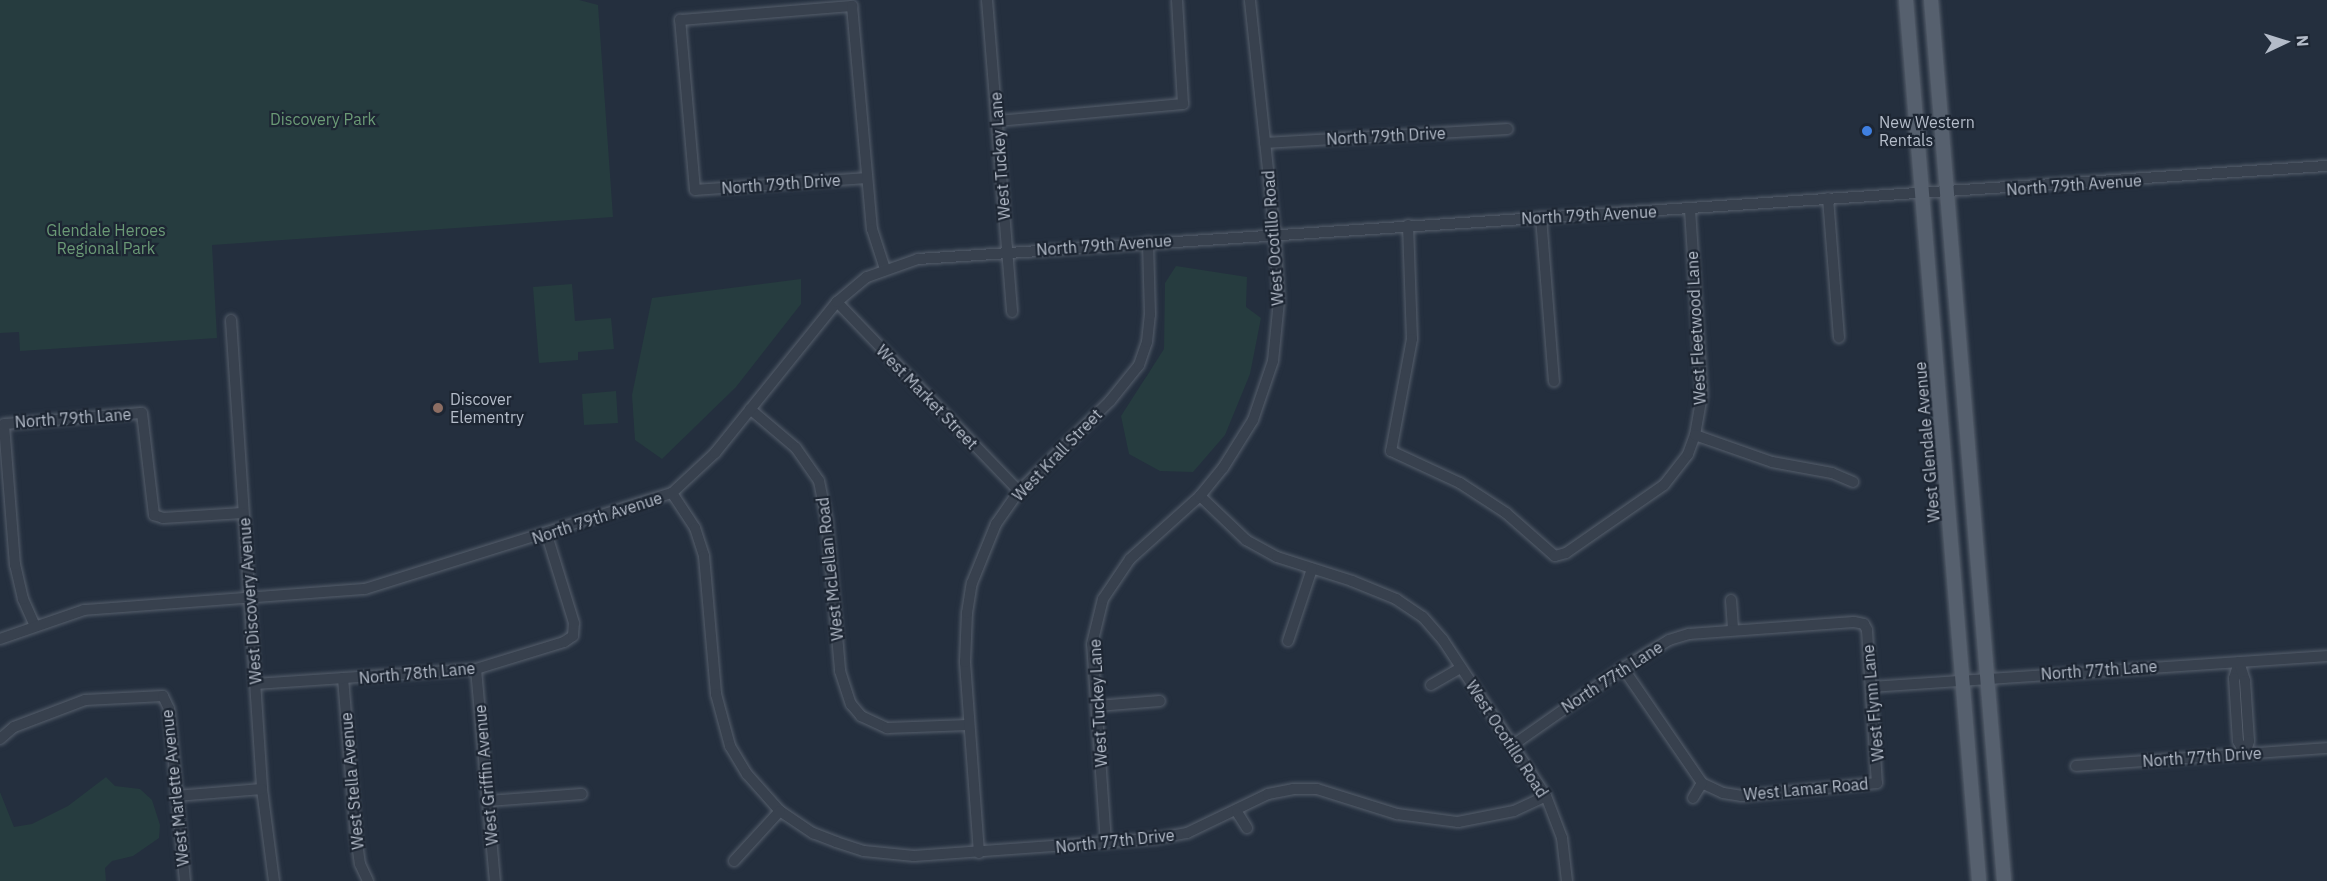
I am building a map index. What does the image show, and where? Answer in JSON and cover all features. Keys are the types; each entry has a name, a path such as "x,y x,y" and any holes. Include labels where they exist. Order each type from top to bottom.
{"main road":[{"name":"West Glendale Avenue","path":"1906,0 1979,881"},
{"path":"1930,0 2004,881"}],"street":[{"name":"West Tuckey Lane","path":"987,0 1012,312"},
{"path":"997,121 1183,104 1177,0"},
{"name":"West Ocotillo Road","path":"1250,0 1275,235 1279,301 1270,372 1241,442 1200,496 1246,540 1277,557 1396,599 1423,617 1461,668 1546,796 1562,838 1567,881"},
{"name":"North 79th Drive","path":"852,6 867,178 695,190 680,20 852,6"},
{"name":"North 79th Drive","path":"1265,143 1508,129"},
{"name":"North 79th Avenue","path":"0,639 72,612 99,608 365,589 547,534 672,493 715,453 837,302 867,277 918,259 1007,251 1541,217 1690,210 1828,198 2327,166"},
{"path":"867,178 874,240 885,269"},
{"path":"1828,198 1839,338"},
{"name":"West Fleetwood Lane","path":"1408,225 1412,339 1390,451 1468,488 1506,513 1555,556 1566,553 1664,485 1677,470 1695,435 1702,395 1690,210"},
{"path":"1541,217 1554,381"},
{"name":"West Krall Street","path":"979,853 969,725 965,634 972,583 986,544 1019,491 1110,401 1139,365 1150,315 1148,242"},
{"name":"West Market Street","path":"837,302 1019,491"},
{"name":"West Discovery Avenue","path":"231,320 262,789 274,881"},
{"name":"West McLellan Road","path":"750,409 796,448 819,481 827,521 840,670 844,689 861,716 887,728 904,730 969,725"},
{"name":"North 79th Lane","path":"35,626 23,599 15,566 4,424 142,413 154,515 163,518 243,513"},
{"path":"1695,435 1772,462 1832,473 1853,482"},
{"name":"North 77th Drive","path":"672,493 695,528 703,550 711,653 722,723 747,774 780,811 813,833 864,851 914,855 979,853 1187,834 1237,812 1268,794 1317,789 1397,814 1458,822 1514,811 1546,796"},
{"name":"West Tuckey Lane","path":"1106,843 1092,645 1103,599 1130,559 1200,496"},
{"name":"North 78th Lane","path":"255,684 476,669 573,636 574,624 547,534"},
{"path":"1288,640 1312,569"},
{"path":"1731,600 1733,630"},
{"name":"North 77th Lane","path":"1513,746 1623,668 1669,640 1733,630 1864,624"},
{"name":"West Flynn Lane","path":"1864,624 1872,687 1877,783"},
{"name":"North 77th Lane","path":"1872,687 2327,656"},
{"path":"2239,662 2245,681 2249,741 2245,754"},
{"name":"West Ocotillo Road","path":"1431,685 1461,668"},
{"path":"1623,668 1702,783 1693,798"},
{"name":"West Griffin Avenue","path":"476,669 495,881"},
{"name":"West Stella Avenue","path":"343,678 356,836 360,864 368,881"},
{"name":"West Marlette Avenue","path":"0,739 14,727 79,702 124,695 163,696 169,709 185,881"},
{"path":"1097,706 1160,701"},
{"name":"North 77th Drive","path":"2076,766 2327,748"},
{"name":"West Lamar Road","path":"1702,783 1723,793 1742,796 1877,783"},
{"path":"176,796 262,789"},
{"path":"488,801 582,794"},
{"path":"734,861 780,811"},
{"path":"1237,812 1247,828"}],"green space":[{"path":"0,0 579,0 598,5 613,217 212,245 217,338 20,351 19,332 0,333"},
{"path":"1176,266 1247,277 1246,307 1261,318 1250,374 1225,435 1193,472 1160,471 1129,454 1121,416 1164,349 1165,283"},
{"path":"801,279 801,304 736,387 662,459 635,440 632,395 652,298"},
{"path":"572,284 575,321 611,318 614,349 578,352 578,360 539,363 533,287"},
{"path":"616,391 618,423 584,425 582,394"},
{"path":"106,777 115,786 140,789 152,800 160,825 159,838 133,856 112,861 105,868 106,881 0,881 0,792 14,827 32,824 68,806"}],"place":[{"name":"New Western Rentals","path":"1867,131"},
{"name":"Discover Elementry","path":"438,408"}],"park label":[{"name":"Discovery Park","path":"323,119"},
{"name":"Glendale Heroes Regional Park","path":"106,239"}]}
